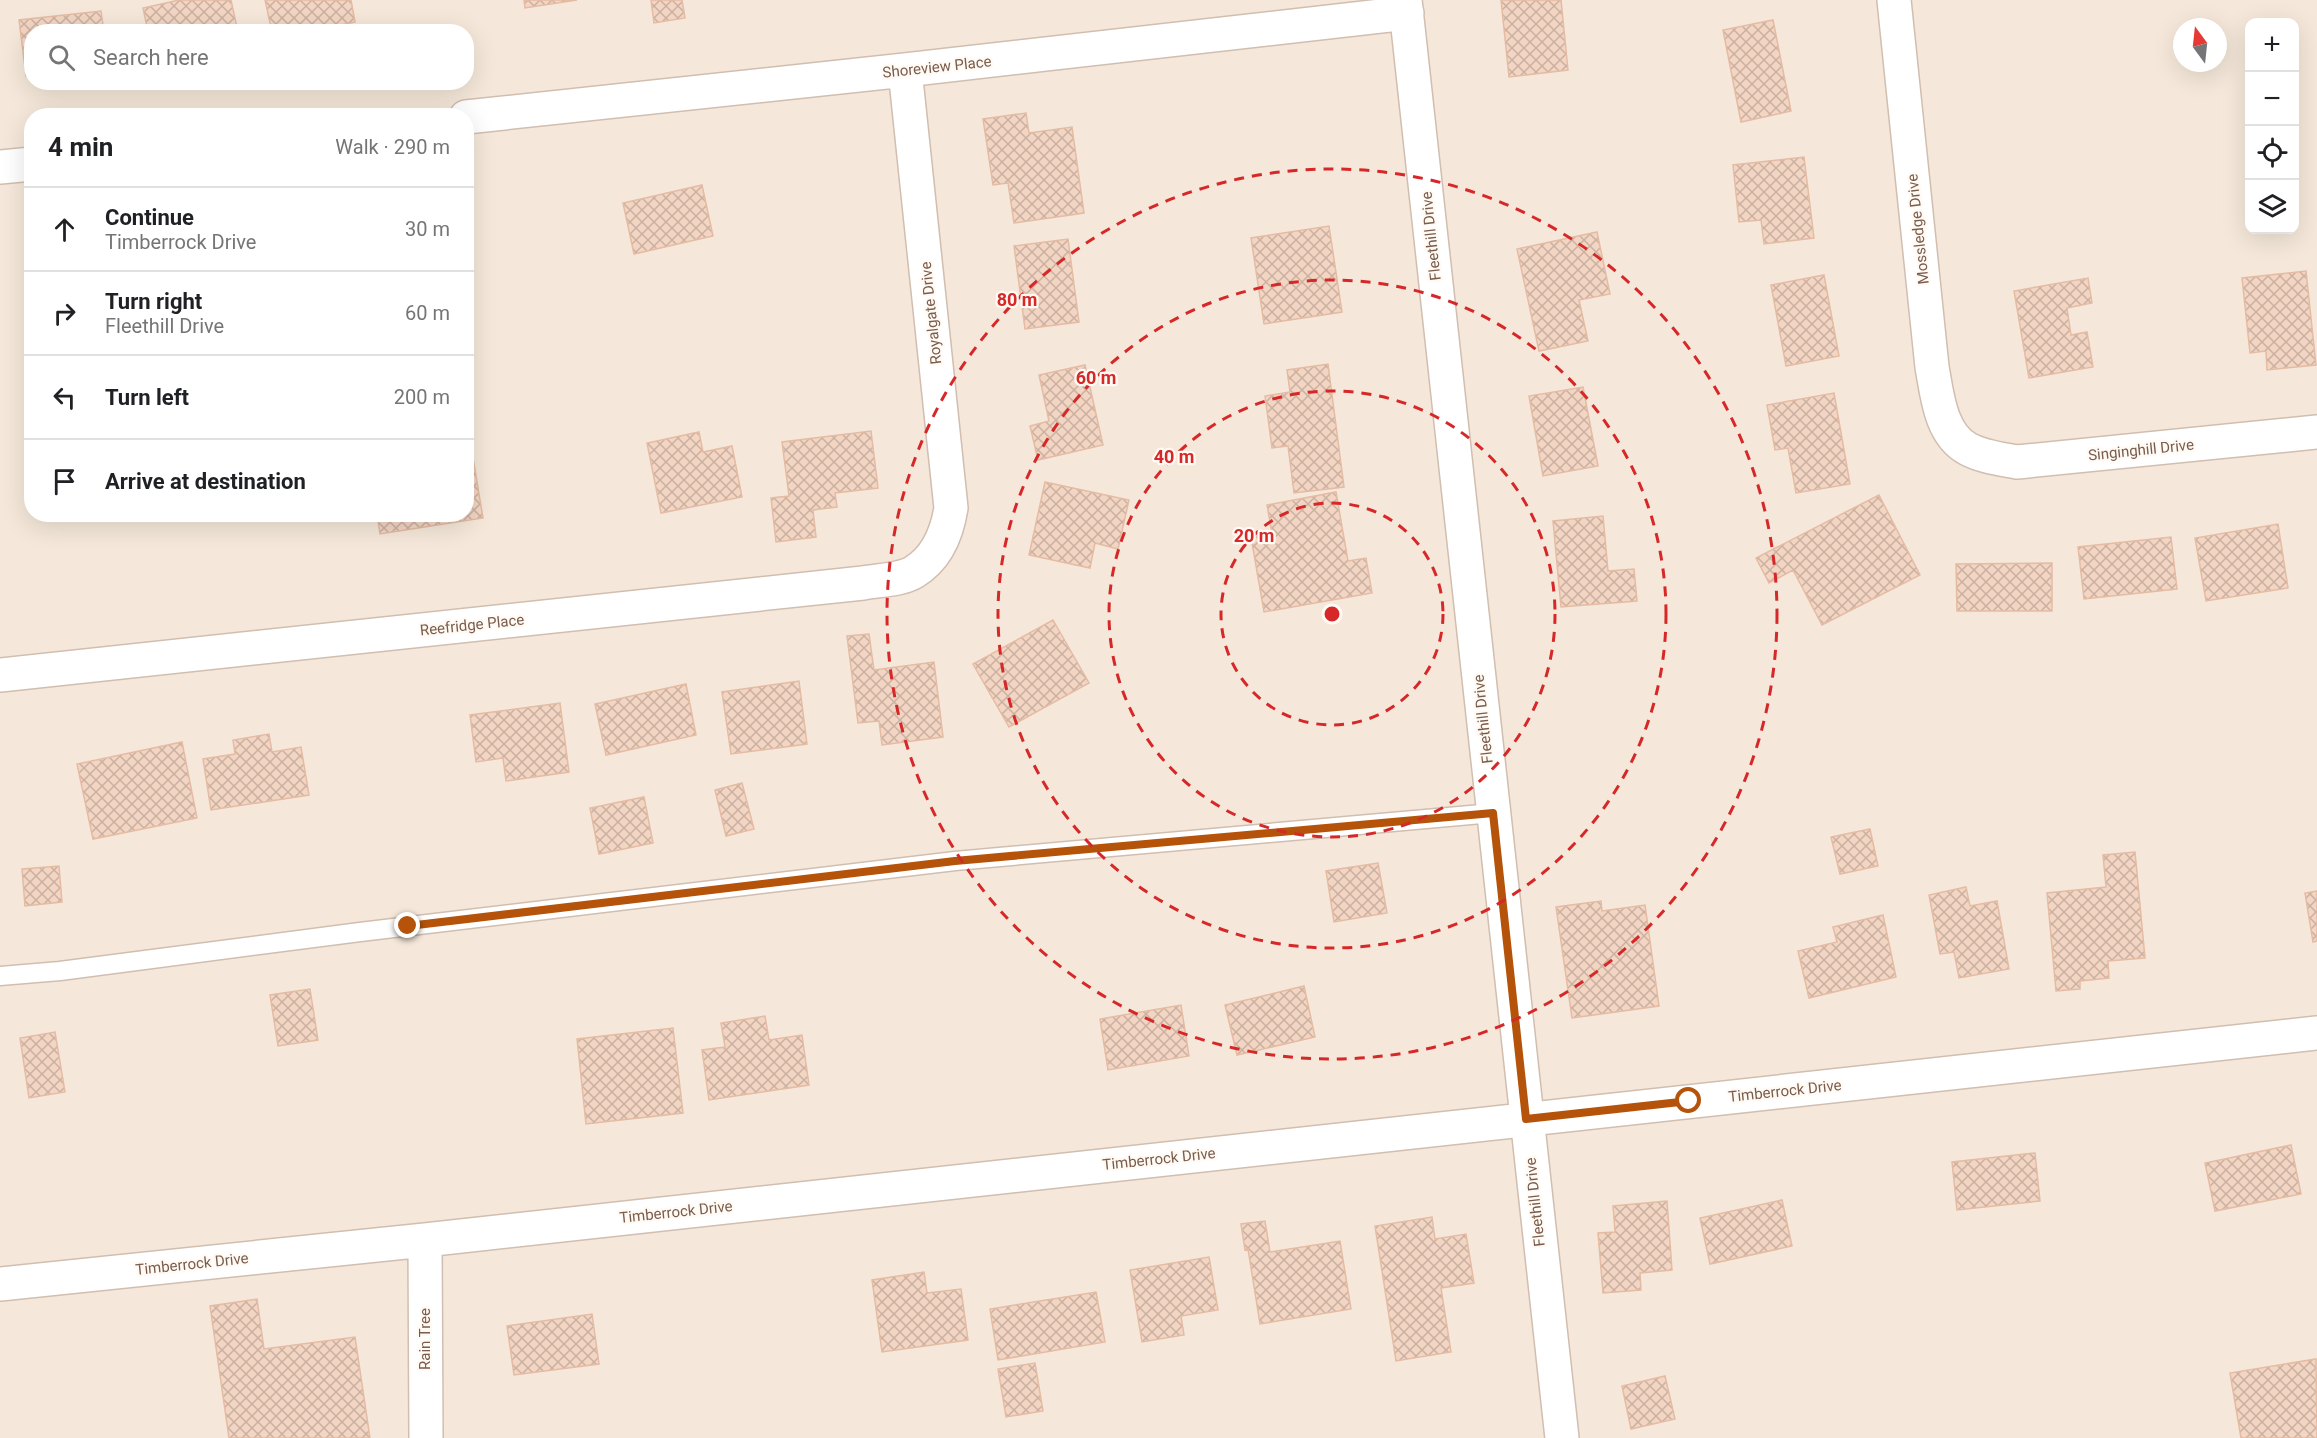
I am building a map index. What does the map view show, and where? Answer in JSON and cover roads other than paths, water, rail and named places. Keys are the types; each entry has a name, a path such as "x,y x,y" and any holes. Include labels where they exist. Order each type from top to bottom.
{"street":[{"name":"Mossledge Drive","path":"1893,0 1932,367 1939,408 1951,432 1966,448"},
{"name":"Shoreview Place","path":"474,116 905,70 1406,7"},
{"name":"Fleethill Drive","path":"1406,7 1562,1438"},
{"name":"Royalgate Drive","path":"905,70 951,508 947,529 936,552"},
{"path":"0,167 24,165"},
{"name":"Singinghill Drive","path":"1966,448 1991,458 2017,462 2317,432"},
{"name":"Reefridge Place","path":"0,675 863,583 901,577 915,572 936,552"},
{"name":"Timberrock Drive","path":"0,1284 425,1240 2317,1033"},
{"name":"Rain Tree","path":"425,1240 426,1438"}],"lane":[{"path":"0,976 60,971 372,930 955,861 1493,813"}]}
